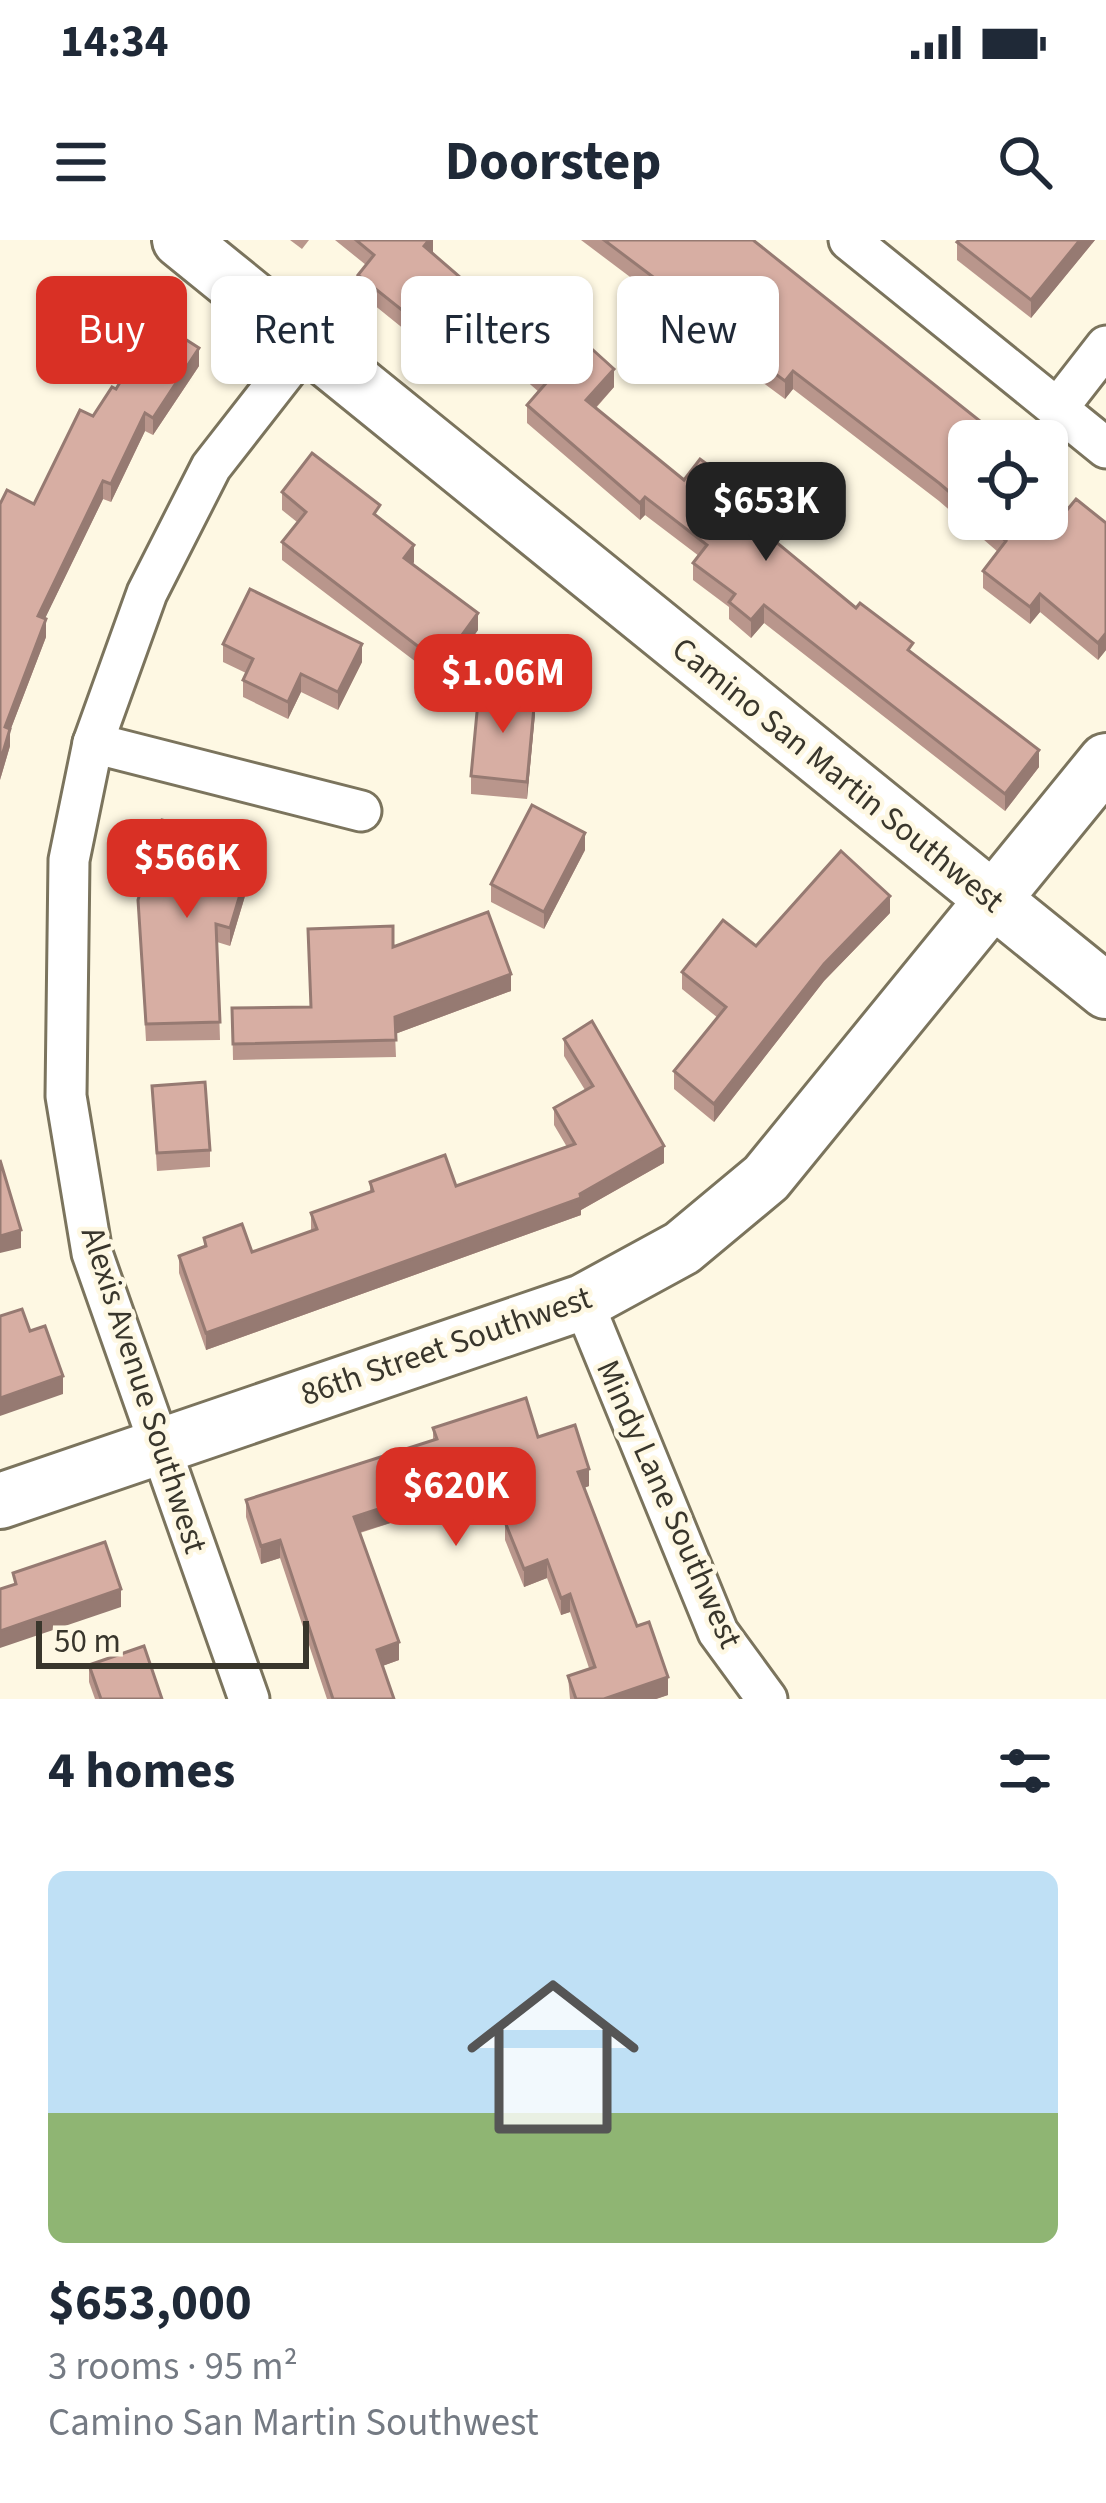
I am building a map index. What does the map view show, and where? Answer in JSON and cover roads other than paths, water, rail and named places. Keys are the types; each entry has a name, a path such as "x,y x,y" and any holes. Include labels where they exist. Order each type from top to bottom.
{"street":[{"name":"Camino San Martin Southwest","path":"180,240 224,276"},
{"path":"849,240 1106,448"},
{"path":"1057,409 1106,346"},
{"name":"Alexis Avenue Southwest","path":"249,1699 92,1253 65,1096 69,860 93,742 147,593 211,467 276,384"},
{"name":"Camino San Martin Southwest","path":"356,384 1106,991"},
{"path":"93,742 361,811"},
{"name":"86th Street Southwest","path":"0,1501 583,1302 682,1248 766,1178 1106,760"},
{"name":"Mindy Lane Southwest","path":"583,1302 718,1632 767,1699"}]}
